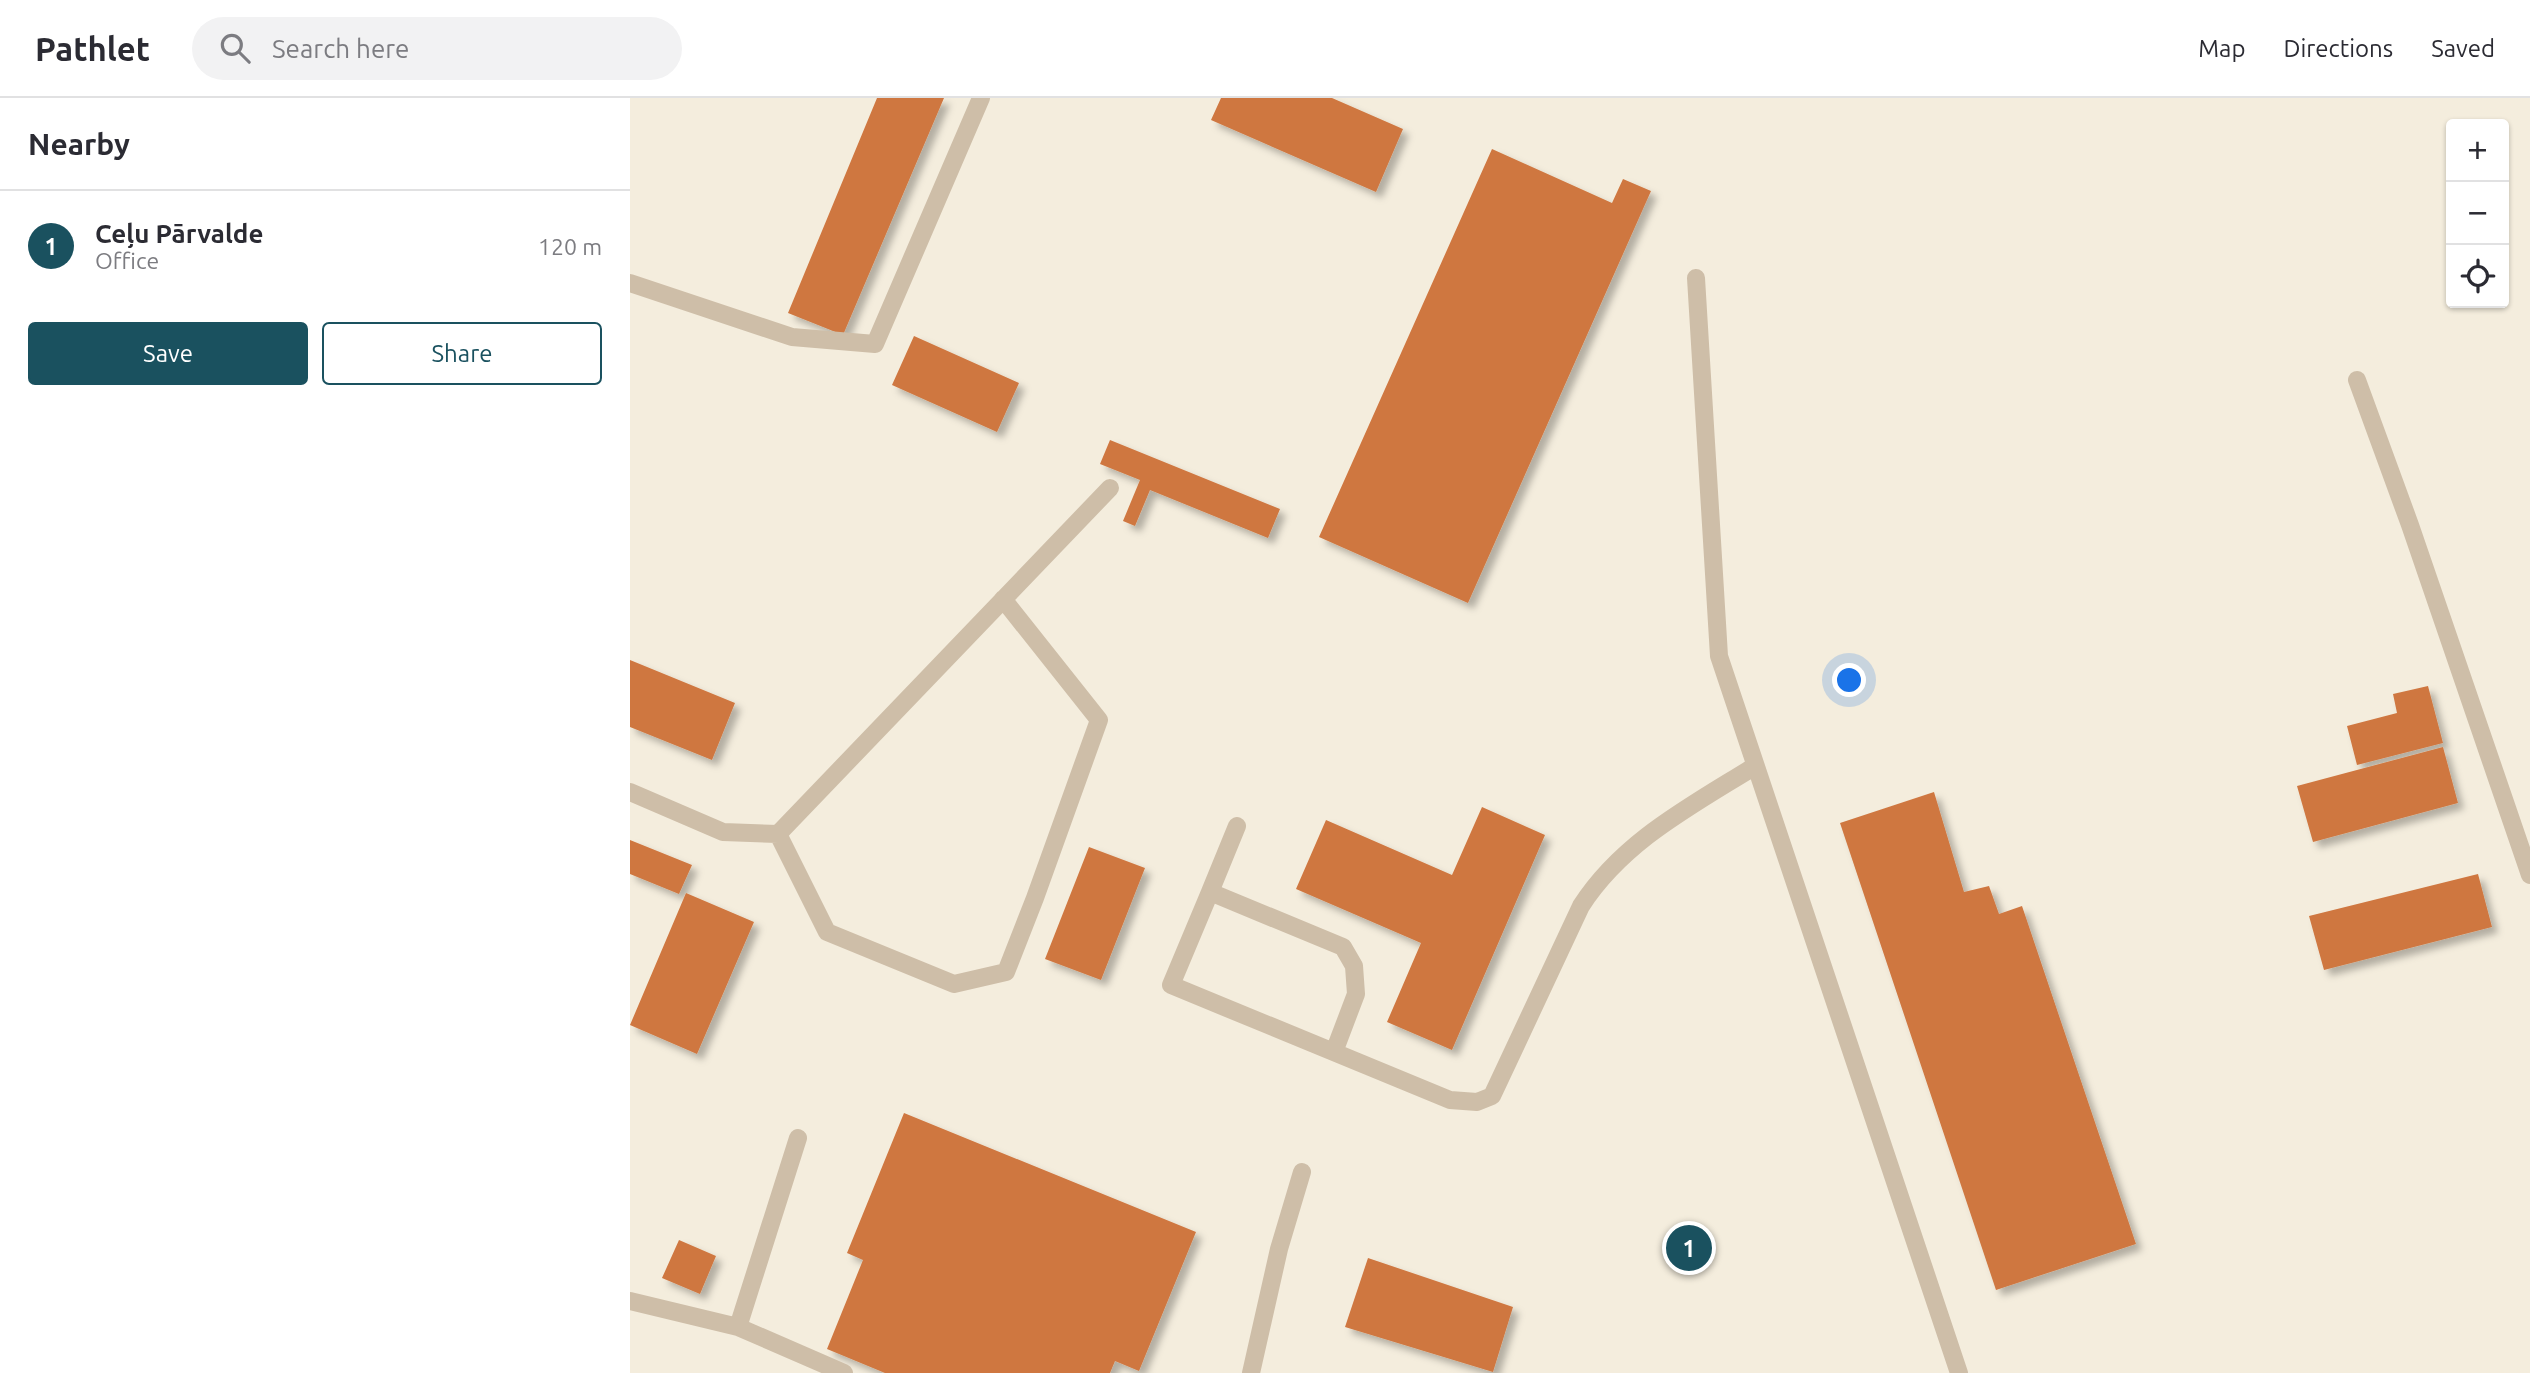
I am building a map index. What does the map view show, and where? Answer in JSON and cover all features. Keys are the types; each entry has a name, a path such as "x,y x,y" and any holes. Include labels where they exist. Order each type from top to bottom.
{"lane":[{"path":"630,283 792,337 875,344 981,98"},
{"path":"1696,278 1718,656 1959,1373"},
{"path":"2357,380 2410,525 2530,875"},
{"path":"630,792 723,832 778,834 1110,488"},
{"path":"778,834 827,932 954,984 1006,972 1099,720 1003,599"},
{"path":"1237,827 1171,985 1450,1100 1477,1102 1492,1096 1581,906 1597,881 1648,834 1755,766"},
{"path":"1210,892 1343,947 1354,966 1356,994 1334,1052"},
{"path":"738,1328 798,1138"},
{"path":"1251,1373 1279,1249 1301,1172"},
{"path":"630,1301 738,1328 844,1373"}],"building":[{"path":"877,98 944,98 843,335 788,313"},
{"path":"1221,98 1332,98 1403,129 1376,192 1211,120"},
{"path":"1492,149 1612,203 1623,179 1651,191 1468,603 1319,537"},
{"path":"914,336 1019,383 997,432 892,385"},
{"path":"1110,440 1280,509 1268,538 1150,490 1135,526 1123,521 1140,480 1100,464"},
{"path":"630,660 735,703 712,760 630,727"},
{"path":"2428,686 2443,743 2357,765 2347,726 2397,713 2393,694"},
{"path":"2443,747 2458,803 2313,842 2297,786"},
{"path":"1934,792 1964,892 1989,886 1999,914 2022,906 2136,1244 1996,1290 1840,823"},
{"path":"1482,807 1545,835 1452,1050 1387,1022 1421,943 1296,889 1326,820 1452,875"},
{"path":"630,840 692,865 679,894 630,874"},
{"path":"1089,847 1145,868 1101,980 1045,959"},
{"path":"2478,874 2492,927 2324,970 2309,916"},
{"path":"686,893 754,922 697,1054 630,1025"},
{"path":"904,1113 1196,1232 1139,1371 1115,1361 1110,1373 885,1373 827,1349 863,1260 847,1253"},
{"path":"679,1240 716,1256 700,1294 662,1278"},
{"path":"1368,1258 1513,1307 1493,1372 1345,1327"}],"place":[{"name":"Ceļu Pārvalde","path":"1689,1248"}]}
